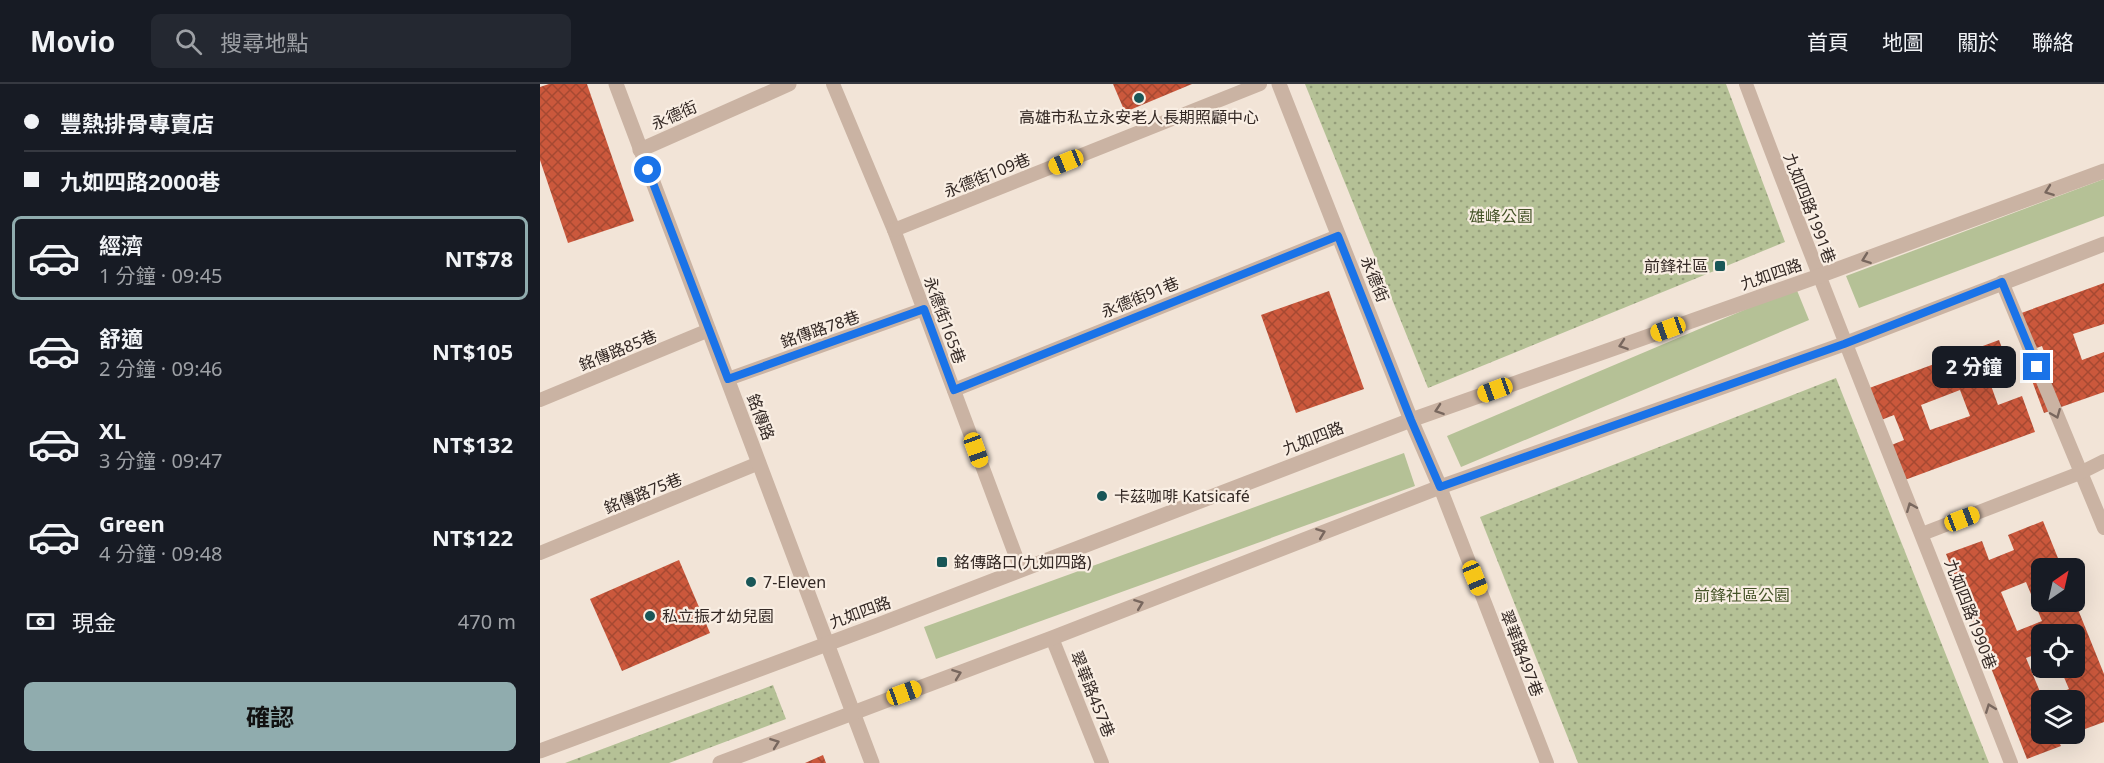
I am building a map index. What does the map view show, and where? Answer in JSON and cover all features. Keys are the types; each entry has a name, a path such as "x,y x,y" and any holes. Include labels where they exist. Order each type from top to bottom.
{"street":[{"name":"銘傳路","path":"616,84 872,763"},
{"name":"永德街","path":"640,150 789,84"},
{"name":"永德街","path":"1279,84 1411,420 1440,487"},
{"name":"九如四路","path":"540,751 1411,420 1819,276 2104,171"},
{"path":"720,763 1053,638 1440,487 1844,344 2104,244"}],"lane":[{"name":"永德街165巷","path":"833,84 894,230 1021,570"},
{"name":"永德街109巷","path":"894,230 1260,84"},
{"name":"九如四路1991巷","path":"1746,84 1844,344"},
{"name":"永德街91巷","path":"954,390 1338,236"},
{"path":"2002,282 2104,528"},
{"name":"銘傳路78巷","path":"728,379 924,309"},
{"name":"銘傳路85巷","path":"540,400 709,330"},
{"name":"九如四路1990巷","path":"1844,344 1922,534 2011,763"},
{"path":"1922,534 2080,473 2104,460"},
{"name":"銘傳路75巷","path":"540,553 759,463"},
{"name":"翠華路497巷","path":"1440,487 1547,763"},
{"name":"翠華路457巷","path":"1053,638 1102,763"}],"green space":[{"name":"雄峰公園","path":"1305,84 1726,84 1785,242 1428,388"},
{"path":"2104,179 2104,216 1859,308 1846,276"},
{"path":"1796,288 1809,320 1461,467 1447,436"},
{"name":"前鋒社區公園","path":"1836,378 1989,763 1578,763 1480,517"},
{"path":"1404,453 1415,486 936,659 924,627"},
{"path":"773,685 786,719 669,763 565,763"}],"building":[{"path":"549,84 587,84 634,221 568,243 540,160 540,87"},
{"name":"高雄市私立永安老人長期照顧中心","path":"1113,84 1192,84 1125,112"},
{"path":"2104,283 2104,324 2073,334 2082,360 2104,352 2104,392 2044,413 2031,378 2051,371 2042,346 2026,352 2013,316"},
{"path":"1329,291 1364,389 1296,413 1261,315"},
{"path":"1999,340 2011,372 1989,380 1998,405 2022,396 2035,432 1902,481 1889,446 1904,440 1894,415 1876,422 1864,390","holes":["1960,390 1970,416 1930,430 1921,405"]},
{"path":"2043,521 2058,558 2031,558 2031,594 2026,582 2001,592 2017,631 2031,625 2031,656 2026,658 2031,670 2031,678 2034,678 2039,690 2031,690 2031,744 2060,744 2061,746 2027,759 1946,554 1982,541 1989,560 2014,550 2008,535"},
{"name":"私立振才幼兒園","path":"679,560 710,633 622,671 590,599"},
{"path":"2038,612 2079,612 2084,624 2034,624 2042,621"},
{"path":"2085,627 2104,674 2104,722 2085,729 2085,690 2066,690 2069,689 2064,678 2085,678"},
{"path":"823,755 826,763 805,763"}],"place":[{"name":"高雄市私立永安老人長期照顧中心","path":"1139,98"},
{"name":"前鋒社區","path":"1720,266"},
{"name":"卡茲咖啡 Katsicafé","path":"1102,496"},
{"name":"銘傳路口(九如四路)","path":"942,562"},
{"name":"7-Eleven","path":"751,582"},
{"name":"私立振才幼兒園","path":"650,616"}],"route":[{"path":"648,170 728,379 924,309 954,390 1338,236 1440,487 1844,344 2002,282 2037,367"}]}
